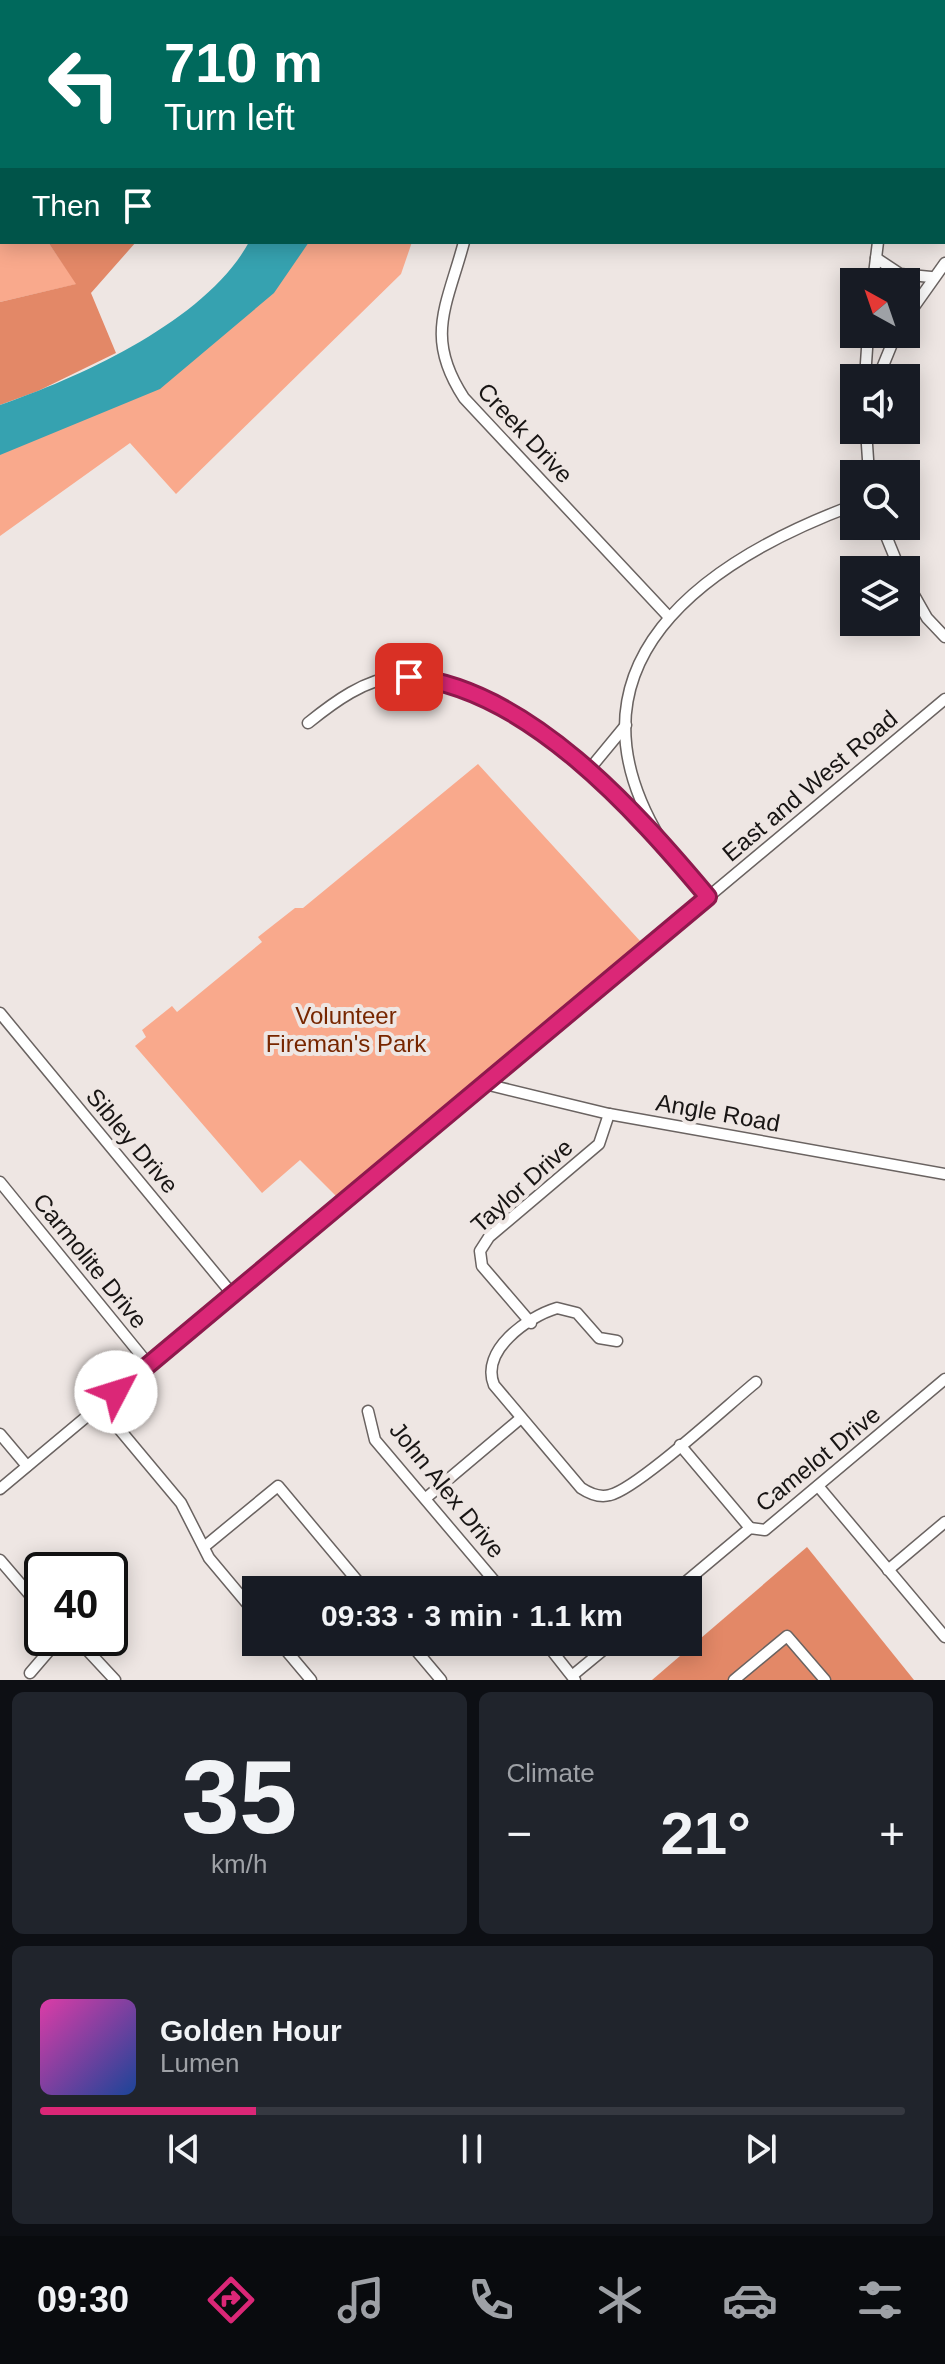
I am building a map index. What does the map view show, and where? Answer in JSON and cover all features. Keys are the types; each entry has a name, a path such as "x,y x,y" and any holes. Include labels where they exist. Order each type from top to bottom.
{"street":[{"name":"Creek Drive","path":"463,244 440,322 440,346 449,376 464,398 668,616"},
{"path":"875,268 878,244"},
{"path":"876,258 900,274 931,277"},
{"path":"920,295 931,277 945,263"},
{"path":"662,842 640,798 627,746 626,706 644,651 668,616 748,552 794,528 840,510"},
{"path":"920,606 945,637"},
{"path":"308,723 361,687 398,676 424,679 469,692 521,719 588,771 662,842 708,897"},
{"name":"East and West Road","path":"0,1489 945,699"},
{"path":"588,771 626,725"},
{"name":"Sibley Drive","path":"0,1013 233,1295"},
{"name":"Angle Road","path":"485,1084 609,1114 945,1174"},
{"name":"Taylor Drive","path":"531,1323 482,1266 480,1251 489,1237 599,1144 609,1114"},
{"name":"Carmolite Drive","path":"0,1182 149,1365"},
{"path":"617,1341 599,1338 570,1309 551,1310 494,1352 489,1373 494,1385 581,1488 599,1496 612,1495 636,1481 756,1382"},
{"name":"Camelot Drive","path":"693,1576 750,1528 765,1530 945,1379"},
{"path":"100,1406 181,1503 204,1547 242,1596"},
{"name":"John Alex Drive","path":"368,1411 375,1440 490,1576"},
{"path":"426,1498 521,1418"},
{"path":"0,1434 27,1466"},
{"path":"680,1445 750,1528"},
{"path":"204,1547 278,1486 353,1576"},
{"path":"818,1486 945,1637"},
{"path":"888,1570 945,1522"},
{"path":"0,1560 24,1588"},
{"path":"734,1680 787,1636 825,1680"},
{"path":"30,1673 45,1656"},
{"path":"93,1656 115,1680"},
{"path":"291,1656 311,1680"},
{"path":"421,1656 441,1680"},
{"path":"556,1656 574,1678 598,1656"}],"green space":[{"path":"0,244 49,244 77,284 0,302"},
{"path":"288,244 411,244 401,274 176,494 130,443 0,536 0,432 161,363"},
{"name":"Volunteer Fireman's Park","path":"478,764 641,942 337,1197 300,1160 262,1193 135,1046 146,1037 142,1030 172,1006 177,1012 262,942 258,937 295,908 303,908"}],"shaded area":[{"path":"49,244 134,244 91,293 116,353 38,391 0,405 0,302 76,284"},
{"path":"807,1547 914,1680 652,1680 680,1656 702,1656 702,1637"}],"water":[{"path":"248,244 308,244 274,293 160,389 0,455 0,405 67,379 139,342 204,296 230,270"}],"route":[{"path":"116,1392 708,897 662,842 579,762 521,719 469,692 409,677"}]}
